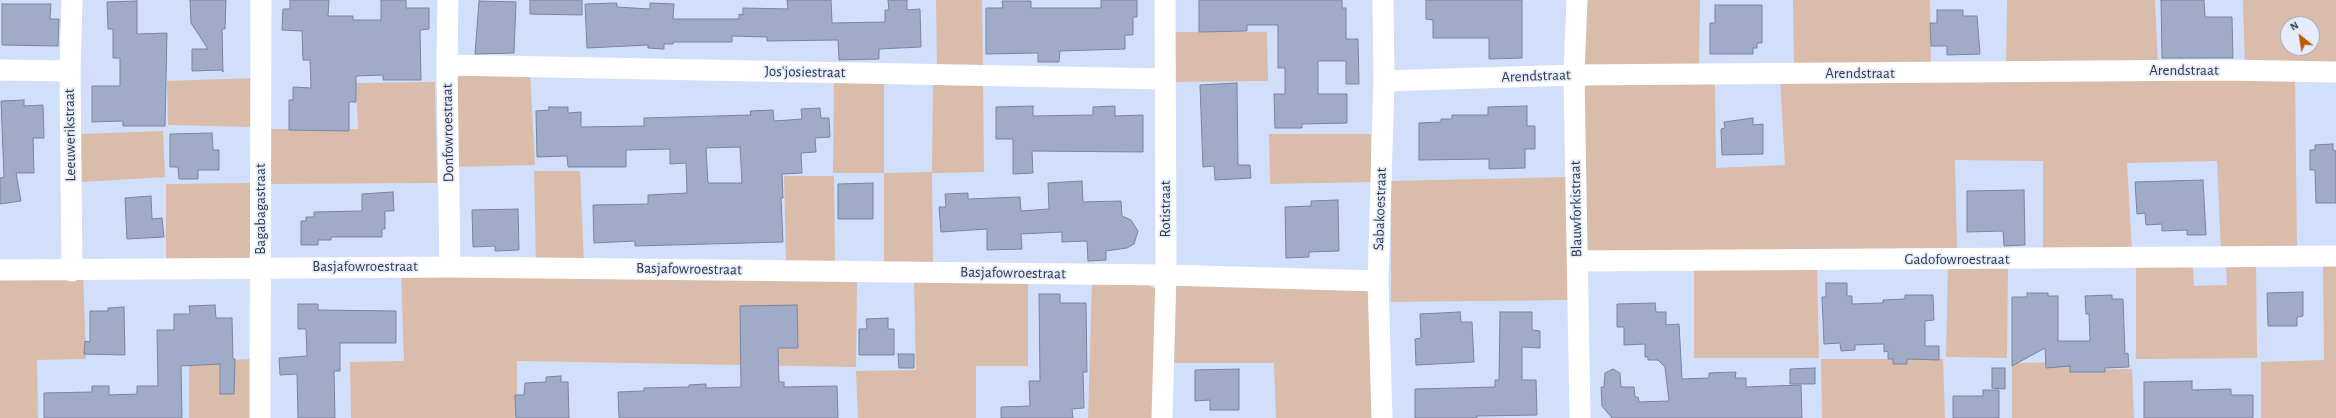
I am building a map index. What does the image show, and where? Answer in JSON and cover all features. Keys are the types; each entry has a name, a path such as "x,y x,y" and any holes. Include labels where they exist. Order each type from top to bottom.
{"street":[{"name":"Leeuwerikstraat","path":"72,0 70,71 72,270"},
{"name":"Bagabagastraat","path":"260,418 259,266 262,0"},
{"name":"Donfowroestraat","path":"448,0 446,65 450,267"},
{"name":"Rotistraat","path":"1162,418 1166,275 1164,79 1166,0"},
{"name":"Sabakoestraat","path":"1382,418 1378,281 1384,81 1383,0"},
{"name":"Blauwforkistraat","path":"1577,0 1574,75 1580,418"},
{"name":"Jos'josiestraat","path":"446,65 1164,79"},
{"path":"0,70 70,71"},
{"name":"Arendstraat","path":"1384,81 1574,75 2223,70 2336,72"},
{"name":"Gadofowroestraat","path":"1577,261 2336,256"},
{"name":"Basjafowroestraat","path":"0,270 259,266 450,267 1166,275 1378,281"}],"shaded area":[{"path":"936,0 982,0 983,69 937,69"},
{"path":"1582,0 1700,0 1699,69 1587,67 1581,60"},
{"path":"1793,0 1930,0 1931,68 1794,67"},
{"path":"2007,0 2155,0 2158,66 2006,68"},
{"path":"2243,0 2336,0 2336,66 2245,66"},
{"path":"1168,32 1267,32 1268,81 1168,82"},
{"path":"530,71 535,165 453,167 453,89 458,77 465,73"},
{"path":"2295,75 2297,251 2221,252 2217,161 2127,163 2132,251 2043,250 2043,161 1955,160 1957,251 1593,253 1586,248 1584,88 1590,83 1715,79 1716,168 1785,165 1780,80"},
{"path":"254,78 253,127 168,125 167,81"},
{"path":"834,81 884,81 884,173 833,173"},
{"path":"933,81 983,81 984,172 932,173 933,267 884,266 884,173 932,172"},
{"path":"435,82 437,183 269,184 269,129 358,129 356,83"},
{"path":"163,131 165,177 82,182 80,134"},
{"path":"1269,134 1371,134 1371,182 1270,184"},
{"path":"534,171 580,171 584,264 536,263"},
{"path":"784,176 834,176 835,265 786,263"},
{"path":"1569,177 1569,300 1391,302 1391,181"},
{"path":"251,183 251,251 249,259 166,266 166,184"},
{"path":"1694,264 1817,266 1819,358 1694,358"},
{"path":"2256,264 2257,358 2136,359 2136,266 2193,265 2194,286 2227,285 2226,265"},
{"path":"2323,264 2336,264 2336,418 2261,418 2261,362 2324,360"},
{"path":"1948,265 2008,265 2007,358 1946,357"},
{"path":"0,271 83,271 86,359 37,360 38,418 0,418"},
{"path":"401,272 857,278 856,367 517,361 517,418 351,418 350,362 404,361"},
{"path":"914,280 1028,280 1028,366 976,366 976,418 858,418 856,371 916,370"},
{"path":"1092,281 1149,285 1156,290 1156,418 1088,418"},
{"path":"1182,282 1370,291 1374,418 1276,418 1274,363 1171,363 1175,287"},
{"path":"252,359 253,418 189,418 189,362"},
{"path":"1821,359 1943,359 1945,418 1822,418"},
{"path":"2072,362 2073,370 2132,369 2134,418 2012,418 2012,363"}],"building":[{"path":"190,0 226,0 225,29 222,29 223,72 222,70 192,71 192,49 208,49 191,23"},
{"path":"290,0 329,0 328,16 353,16 353,20 381,20 381,0 406,0 406,8 429,8 429,29 420,30 421,80 383,80 383,75 356,76 356,102 349,102 349,131 289,130 289,100 293,100 293,87 311,88 310,60 303,60 302,31 282,30 283,9 290,9"},
{"path":"530,0 582,0 582,15 530,14"},
{"path":"787,0 831,0 832,23 885,22 885,10 889,10 888,0 907,0 907,10 920,9 921,47 879,49 879,59 839,60 838,40 767,41 767,37 732,36 732,42 673,42 673,44 664,44 664,49 648,48 648,45 587,48 585,4 617,3 617,7 650,9 650,3 674,4 673,19 739,19 739,14 743,15 743,8 788,9"},
{"path":"1101,0 1137,0 1137,17 1133,17 1133,35 1125,35 1125,49 1060,51 1059,62 1038,62 1038,53 986,54 986,8 1003,8 1002,1 1031,1 1031,8 1101,8"},
{"path":"1199,0 1342,0 1342,8 1346,8 1346,39 1358,39 1359,84 1346,84 1346,61 1318,61 1318,94 1347,94 1347,123 1302,124 1302,128 1275,128 1274,94 1285,94 1285,68 1278,68 1278,25 1247,25 1247,31 1199,32"},
{"path":"1426,0 1522,0 1522,58 1489,59 1489,38 1433,38 1433,20 1426,19"},
{"path":"2161,0 2204,0 2205,17 2232,17 2233,58 2162,58"},
{"path":"137,1 137,34 167,33 165,126 123,126 123,121 92,122 92,86 120,86 120,58 113,58 113,29 108,29 107,2"},
{"path":"479,1 516,2 514,53 475,54"},
{"path":"2,4 51,4 50,19 59,19 58,46 2,45"},
{"path":"1715,5 1762,5 1762,43 1757,43 1757,48 1753,48 1753,54 1710,54 1710,23 1715,23"},
{"path":"1937,10 1963,10 1963,16 1977,16 1980,54 1947,55 1947,46 1931,46 1930,23 1937,23"},
{"path":"1237,83 1238,165 1250,165 1251,178 1215,180 1214,166 1203,167 1200,85"},
{"path":"24,100 24,106 43,105 44,138 33,138 34,173 16,173 21,201 0,204 0,178 4,177 1,101"},
{"path":"1033,106 1033,116 1093,115 1093,107 1115,106 1115,116 1143,115 1143,152 1032,151 1033,173 1013,174 1013,139 996,139 996,107"},
{"path":"1527,106 1527,126 1535,126 1535,149 1525,149 1525,168 1489,169 1489,159 1419,160 1419,123 1441,122 1441,119 1452,119 1452,115 1488,115 1488,107"},
{"path":"549,107 568,107 568,113 581,112 581,127 644,126 644,118 751,115 750,111 773,110 774,121 802,119 801,109 820,108 821,118 829,118 830,137 815,138 816,152 801,153 802,173 782,174 783,198 781,198 783,242 635,246 635,241 594,243 593,205 648,204 648,195 687,193 686,163 670,164 670,149 626,150 626,167 568,167 567,156 537,157 536,111 549,110","holes":["740,147 742,183 708,183 706,148"]},
{"path":"1753,118 1753,125 1763,124 1763,154 1722,155 1721,129 1725,128 1724,122"},
{"path":"212,133 213,150 219,150 219,170 198,170 198,179 179,179 178,167 170,167 170,134"},
{"path":"2333,144 2333,150 2336,151 2336,203 2316,203 2315,170 2310,170 2310,150 2315,150 2315,145"},
{"path":"2203,180 2206,235 2187,235 2187,230 2162,231 2162,224 2146,225 2145,213 2137,214 2135,182"},
{"path":"1082,181 1083,202 1121,201 1122,216 1131,220 1138,231 1134,244 1127,248 1106,251 1106,260 1088,261 1087,241 1062,242 1062,232 1021,234 1022,249 987,250 987,229 941,232 939,207 946,207 945,194 968,193 968,199 1020,197 1021,211 1049,209 1048,183"},
{"path":"873,183 873,219 838,219 838,184"},
{"path":"2024,190 2025,245 2004,246 2003,231 1967,232 1967,191"},
{"path":"393,192 394,211 385,211 385,229 382,229 382,237 331,237 331,240 318,240 318,245 301,245 301,221 306,221 306,217 314,217 314,212 362,211 362,194"},
{"path":"151,196 152,219 162,218 164,237 127,239 125,198"},
{"path":"1338,200 1339,251 1309,252 1309,257 1286,258 1285,207 1311,206 1311,201"},
{"path":"518,209 519,250 495,251 495,246 473,247 472,210"},
{"path":"1826,283 1847,283 1847,296 1852,296 1852,304 1883,303 1883,300 1905,299 1905,295 1933,295 1934,320 1925,321 1925,346 1939,346 1939,360 1907,359 1907,364 1893,364 1893,359 1888,359 1888,351 1884,352 1884,344 1855,345 1855,350 1841,351 1840,343 1824,344 1822,297 1826,297"},
{"path":"2303,292 2303,316 2297,317 2297,326 2268,326 2267,293"},
{"path":"2027,293 2048,293 2048,296 2058,296 2058,341 2090,341 2089,314 2086,314 2085,296 2112,295 2112,299 2123,299 2125,354 2128,353 2129,367 2105,368 2105,372 2070,372 2070,366 2046,368 2045,348 2012,366 2012,297 2027,297"},
{"path":"1039,294 1060,294 1060,303 1086,303 1087,372 1083,372 1084,408 1072,409 1073,418 1001,418 1001,407 1030,406 1029,381 1040,381"},
{"path":"1655,303 1656,312 1666,312 1666,325 1679,324 1682,379 1709,378 1709,373 1736,372 1735,378 1746,378 1746,387 1801,385 1802,418 1612,418 1602,406 1601,387 1604,387 1605,373 1613,369 1620,373 1621,387 1634,387 1635,397 1638,397 1639,402 1669,401 1665,367 1658,360 1648,360 1648,357 1645,357 1645,344 1624,345 1624,327 1617,327 1617,304"},
{"path":"298,304 318,304 318,310 396,311 396,343 340,343 340,371 334,371 335,418 298,418 297,374 280,375 279,358 307,356 306,329 298,329"},
{"path":"215,305 216,318 232,318 233,359 235,359 234,394 220,394 220,364 181,366 182,418 44,418 44,393 92,392 92,386 109,386 109,395 137,394 137,386 158,386 157,330 174,330 174,314 190,314 189,306"},
{"path":"797,305 798,348 778,348 779,382 784,382 784,387 837,386 838,418 619,418 618,392 644,391 644,388 689,387 689,385 706,384 706,388 741,387 740,306"},
{"path":"124,307 125,355 84,354 85,341 90,342 90,311 108,311 108,308"},
{"path":"1460,312 1461,322 1472,322 1474,362 1416,365 1415,339 1421,338 1420,314"},
{"path":"1500,312 1532,312 1532,330 1540,331 1540,348 1522,347 1522,380 1536,380 1537,415 1477,416 1477,418 1415,418 1415,389 1495,387 1495,380 1499,380"},
{"path":"888,318 888,329 894,329 894,355 859,355 859,329 867,329 866,319"},
{"path":"898,354 914,354 914,368 899,368"},
{"path":"1815,368 1815,384 1790,384 1790,369"},
{"path":"1992,368 2005,368 2005,389 1992,388"},
{"path":"1239,369 1239,410 1210,410 1210,400 1195,401 1195,370"},
{"path":"561,376 561,382 568,382 569,418 516,418 515,395 524,395 525,383 546,382 546,377"},
{"path":"2192,381 2192,390 2231,389 2231,395 2253,395 2253,418 2144,418 2144,382"},
{"path":"1983,390 1999,390 1999,418 1953,418 1953,396 1983,396"}]}
